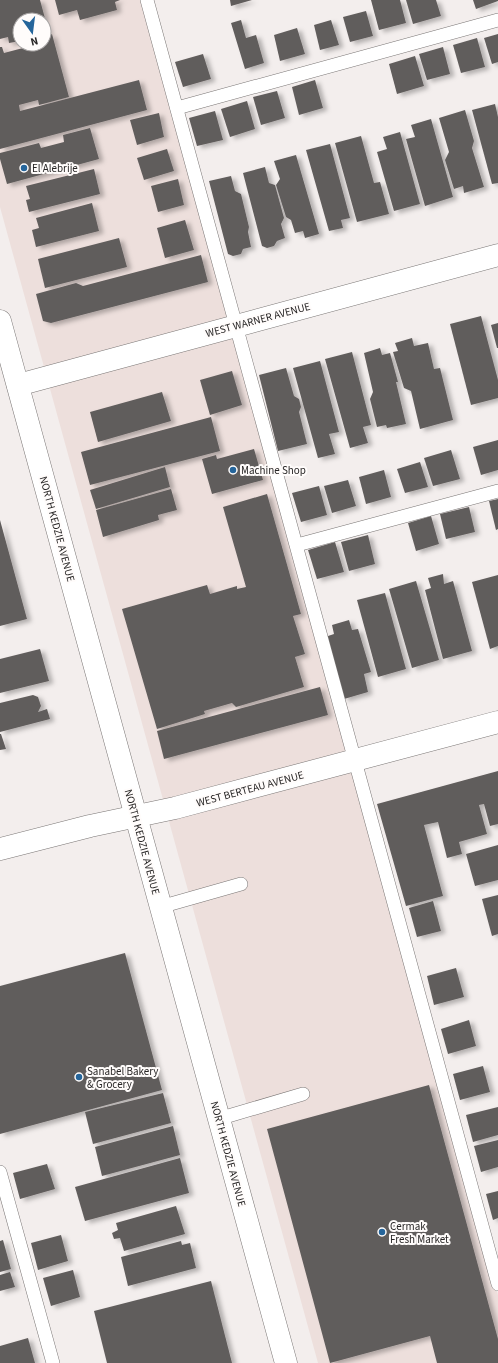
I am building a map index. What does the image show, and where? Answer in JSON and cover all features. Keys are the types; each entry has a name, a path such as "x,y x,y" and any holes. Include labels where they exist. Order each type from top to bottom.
{"main road":[{"name":"WEST WARNER AVENUE","path":"18,385 498,255"},
{"name":"NORTH KEDZIE AVENUE","path":"0,321 286,1363"},
{"name":"WEST BERTEAU AVENUE","path":"0,849 90,826 175,808 498,722"}],"lane":[{"path":"147,0 498,1284"},
{"path":"177,108 498,20"},
{"path":"297,545 498,491"},
{"path":"160,907 242,884"},
{"path":"218,1119 303,1094"},
{"path":"0,1172 52,1363"}],"shaded area":[{"path":"0,0 142,0 498,1295 498,1363 318,1363 0,207"}],"building":[{"path":"0,0 40,0 43,12 12,12 12,42 9,43 8,37 0,39"},
{"path":"55,0 120,0 115,2 117,10 80,20 77,10 59,15"},
{"path":"230,0 252,0 231,6"},
{"path":"371,0 400,0 406,23 379,30"},
{"path":"406,0 436,0 441,16 413,24"},
{"path":"473,0 498,0 498,1 476,9"},
{"path":"366,11 373,36 350,42 343,17"},
{"path":"241,20 246,38 256,35 264,63 245,69 231,23"},
{"path":"331,20 339,45 320,50 314,25"},
{"path":"297,28 305,54 280,61 274,35"},
{"path":"52,34 69,97 39,105 38,100 19,105 20,111 139,80 147,110 0,149 0,47 2,47 4,53 12,51 52,52"},
{"path":"498,34 498,62 492,64 484,38"},
{"path":"477,38 485,67 461,73 453,45"},
{"path":"443,47 450,74 427,80 419,54"},
{"path":"203,54 211,79 183,87 175,62"},
{"path":"415,56 424,86 397,94 389,64"},
{"path":"315,80 323,108 299,115 292,87"},
{"path":"277,91 285,118 261,125 253,97"},
{"path":"247,101 255,129 230,137 221,109"},
{"path":"495,104 498,117 498,183 492,184 472,110"},
{"path":"465,110 474,141 472,148 484,187 464,193 463,186 454,189 445,160 449,152 439,118"},
{"path":"215,111 223,140 197,146 189,118"},
{"path":"159,113 164,137 137,145 130,120"},
{"path":"431,119 453,197 425,206 406,139 415,137 411,125"},
{"path":"90,128 99,159 7,184 0,159 0,153 39,143 41,148 64,142 63,135"},
{"path":"400,132 420,204 394,211 377,152 387,149 383,137"},
{"path":"361,136 374,183 380,182 389,214 357,222 335,143"},
{"path":"330,144 350,218 341,220 343,228 329,231 306,150"},
{"path":"167,149 174,171 144,180 137,158"},
{"path":"296,155 319,234 305,238 303,231 295,233 291,220 286,217 276,185 280,179 274,161"},
{"path":"265,167 269,183 275,185 284,218 281,224 285,238 277,241 274,246 267,248 262,246 243,173"},
{"path":"94,169 100,194 29,212 26,200 30,199 26,186"},
{"path":"231,176 235,191 241,194 249,227 248,232 251,247 243,249 241,254 233,256 228,254 209,181"},
{"path":"178,179 184,205 158,212 151,186"},
{"path":"92,203 99,231 36,247 32,230 39,228 36,218"},
{"path":"185,220 194,250 165,258 157,228"},
{"path":"119,238 127,267 45,288 38,259"},
{"path":"201,255 208,282 51,323 43,321 36,294 76,283 83,286"},
{"path":"481,316 498,380 498,398 471,405 450,324"},
{"path":"498,323 498,348 497,348 491,325"},
{"path":"412,338 414,346 428,343 434,369 440,368 453,420 420,429 411,391 404,388 393,352 398,351 395,343"},
{"path":"380,348 382,355 390,353 398,382 396,382 406,424 387,428 386,425 377,427 370,399 373,392 364,353"},
{"path":"352,352 371,425 363,427 368,443 350,448 325,359"},
{"path":"320,361 339,432 329,434 335,454 318,458 293,368"},
{"path":"286,368 294,396 299,399 301,407 299,412 307,444 278,451 259,375"},
{"path":"232,371 242,405 210,415 200,380"},
{"path":"162,392 171,421 98,442 90,412"},
{"path":"211,417 220,451 90,485 81,452"},
{"path":"498,440 498,470 481,475 473,447"},
{"name":"Machine Shop","path":"254,449 263,480 212,494 202,459 216,455 217,459"},
{"path":"451,450 460,479 433,486 424,458"},
{"path":"420,462 428,487 405,493 397,469"},
{"path":"165,467 170,487 96,509 90,490"},
{"path":"384,470 391,497 366,504 359,477"},
{"path":"348,480 356,506 332,513 324,486"},
{"path":"319,486 327,515 301,522 292,493"},
{"path":"171,489 177,510 158,515 159,520 103,537 96,510"},
{"path":"267,494 301,614 293,616 305,654 295,657 304,687 236,707 232,703 204,711 205,714 157,729 122,609 207,585 210,594 237,586 237,589 246,587 223,507"},
{"path":"498,499 498,529 496,530 489,501"},
{"path":"469,507 475,532 446,539 440,514"},
{"path":"431,516 439,544 416,551 408,523"},
{"path":"0,520 27,619 0,626"},
{"path":"368,535 375,564 349,571 341,542"},
{"path":"335,542 344,572 317,579 308,550"},
{"path":"443,574 444,584 453,581 472,651 443,659 425,590 431,588 428,578"},
{"path":"498,575 498,646 490,649 472,582"},
{"path":"416,581 439,660 412,668 389,589"},
{"path":"385,593 406,669 378,677 357,600"},
{"path":"349,620 352,630 358,629 371,672 364,674 368,692 344,699 325,637 334,634 332,625"},
{"path":"40,649 49,681 0,693 0,659"},
{"path":"320,687 328,715 164,759 157,731"},
{"path":"33,695 38,697 41,706 38,712 47,709 50,719 0,732 0,703"},
{"path":"1,734 6,749 0,750"},
{"path":"498,771 498,824 490,826 484,804 479,805 487,834 459,842 462,854 447,858 438,822 424,825 443,896 406,906 377,804"},
{"path":"498,845 498,880 475,886 466,854"},
{"path":"498,895 498,934 492,936 482,899"},
{"path":"433,901 441,931 417,937 409,908"},
{"path":"125,953 162,1090 0,1134 0,986"},
{"path":"456,968 464,997 434,1005 427,976"},
{"path":"469,1020 476,1046 448,1054 441,1029"},
{"path":"483,1066 490,1092 460,1100 453,1074"},
{"name":"Cermak Fresh Market","path":"429,1085 498,1339 498,1363 437,1363 430,1336 330,1363 267,1129"},
{"path":"163,1093 171,1123 93,1144 85,1112"},
{"path":"498,1107 498,1135 473,1142 466,1115"},
{"path":"173,1126 180,1155 102,1176 95,1147"},
{"path":"498,1140 498,1167 481,1172 474,1146"},
{"path":"180,1158 189,1193 85,1221 75,1187"},
{"path":"47,1164 55,1189 20,1199 13,1173"},
{"path":"498,1191 498,1218 493,1220 486,1194"},
{"path":"176,1206 185,1234 124,1251 120,1238 114,1239 112,1233 118,1230 116,1223"},
{"path":"61,1235 68,1261 38,1270 31,1243"},
{"path":"3,1240 11,1269 0,1272 0,1241"},
{"path":"181,1241 182,1245 190,1243 196,1268 128,1286 121,1257"},
{"path":"73,1270 80,1297 51,1306 43,1278"},
{"path":"10,1272 15,1287 0,1291 0,1275"},
{"path":"211,1281 232,1363 107,1363 94,1311"},
{"path":"28,1338 35,1363 0,1363 0,1346"}],"place":[{"name":"El Alebrije","path":"24,168"},
{"name":"Machine Shop","path":"233,470"},
{"name":"Sanabel Bakery & Grocery","path":"79,1077"},
{"name":"Cermak Fresh Market","path":"382,1232"}]}
